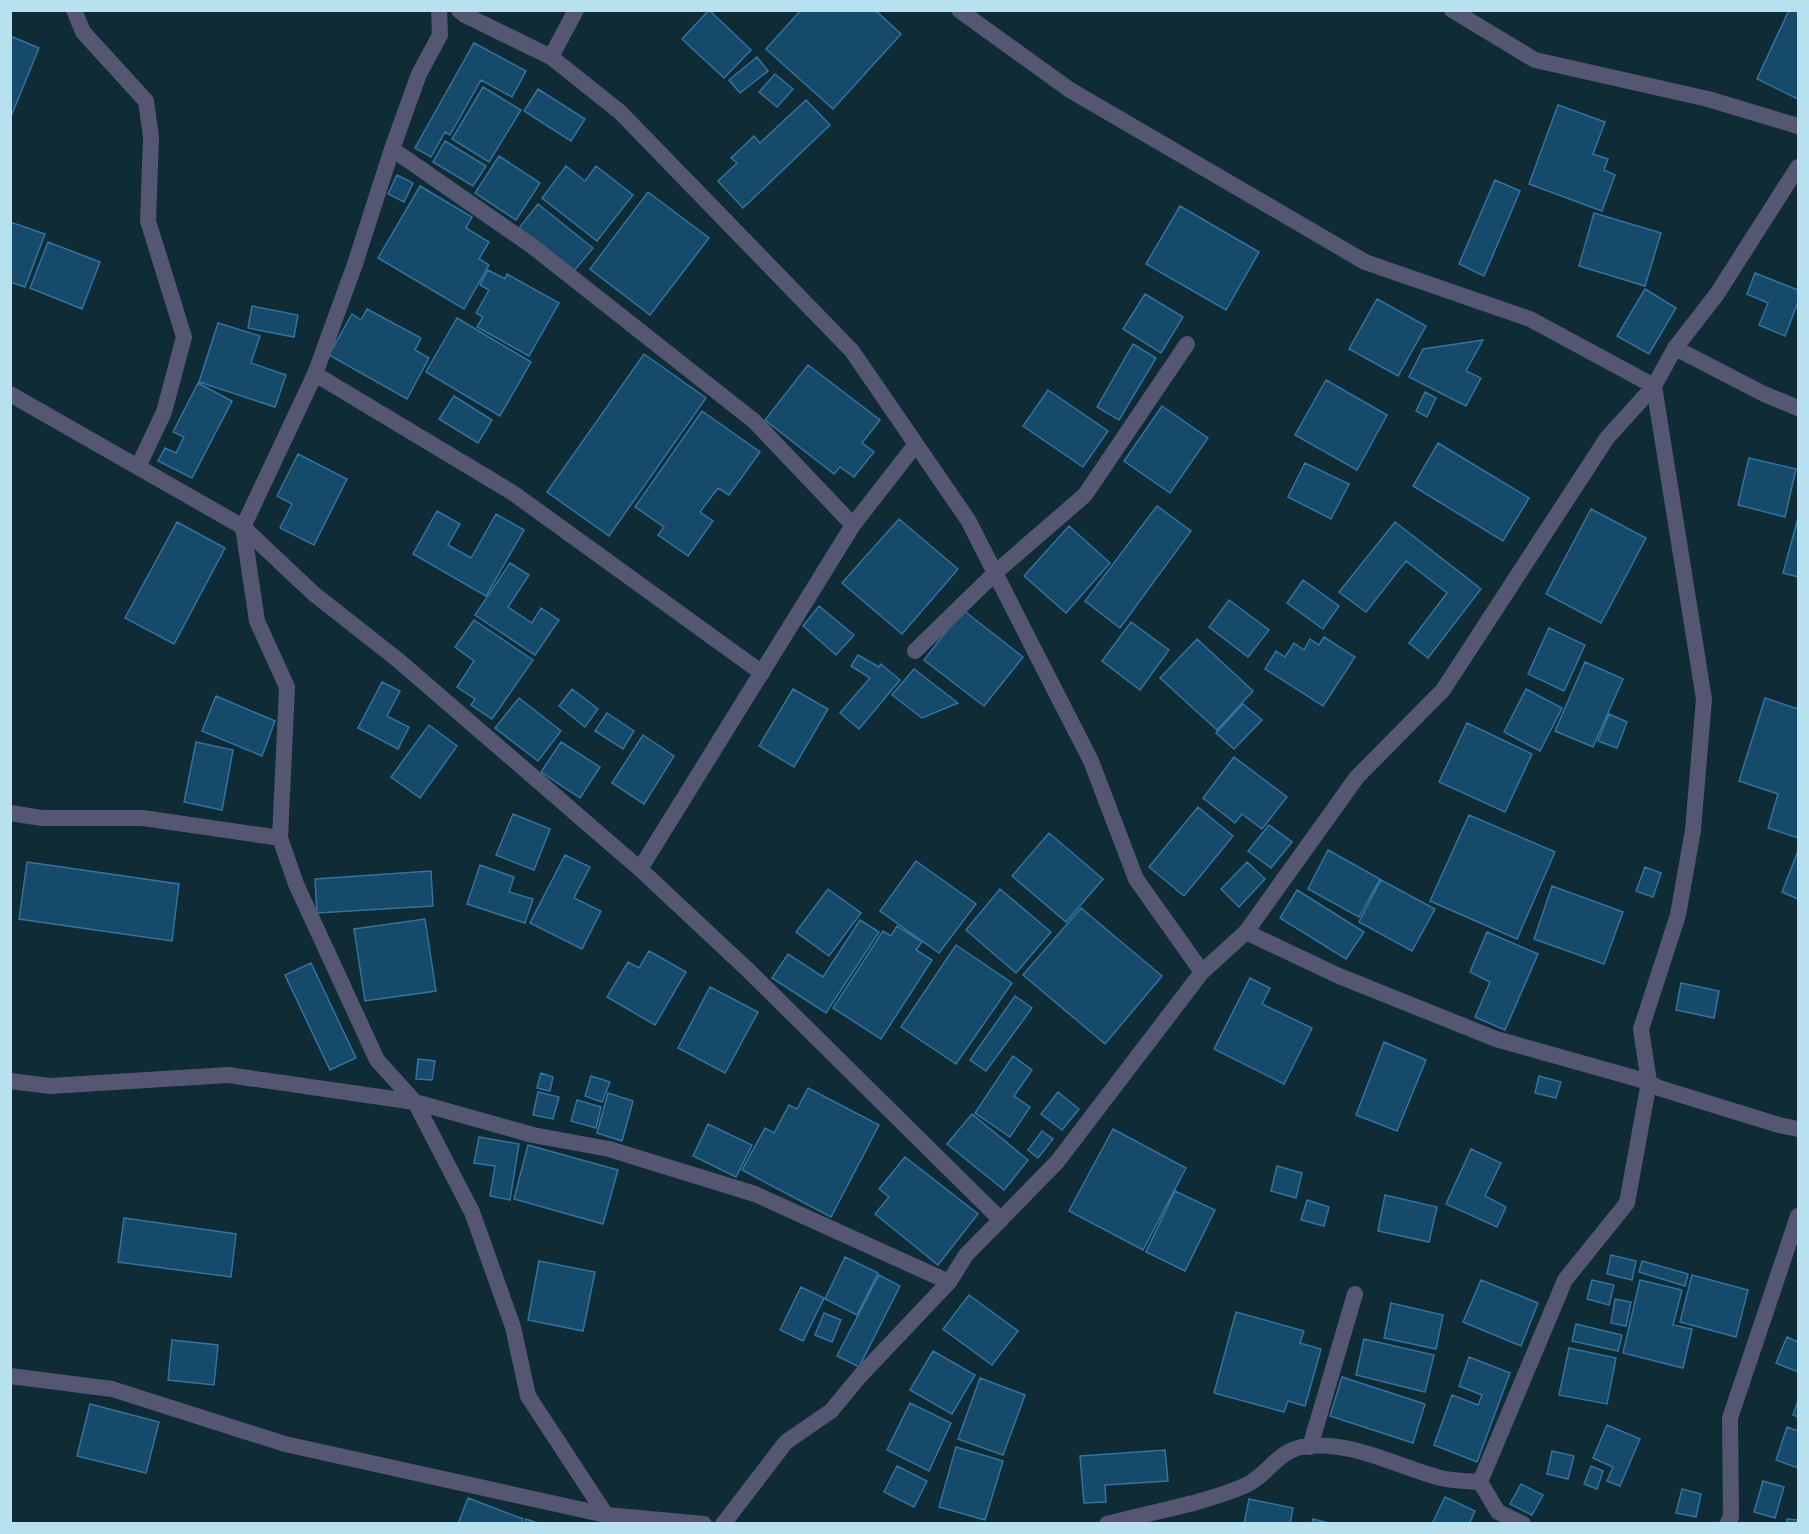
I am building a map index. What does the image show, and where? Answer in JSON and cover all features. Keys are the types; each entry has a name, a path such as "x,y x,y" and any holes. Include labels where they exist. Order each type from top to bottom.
{"street":[{"path":"74,10 83,32 146,101 151,137 148,221 184,337 164,412 138,466"},
{"path":"439,10 440,35 419,74 315,374 243,527 257,621 287,687 280,838 296,884 377,1060 415,1102 472,1212 513,1327 528,1396 606,1515"},
{"path":"459,10 551,57 620,112 852,351 968,520 1091,761 1136,879 1202,972"},
{"path":"551,57 576,10"},
{"path":"959,10 1070,90 1365,262 1530,320 1654,386"},
{"path":"1452,10 1535,60 1708,99 1798,126"},
{"path":"392,149 532,246 754,421 854,525"},
{"path":"723,1524 786,1442 831,1411 860,1376 949,1282 966,1255 1058,1162 1202,972 1246,932 1357,777 1443,690 1607,438 1654,386 1675,348 1717,294 1798,167"},
{"path":"915,651 996,572 1086,495 1187,344"},
{"path":"1675,348 1764,394 1798,408"},
{"path":"315,374 513,493 762,673"},
{"path":"1480,1482 1565,1280 1627,1203 1649,1082 1641,1029 1678,915 1693,830 1704,699 1654,386"},
{"path":"10,394 243,527 314,594 398,660 639,869 749,971 1001,1220"},
{"path":"639,869 854,525 916,444"},
{"path":"10,813 42,818 143,818 280,838"},
{"path":"1246,932 1339,976 1496,1039 1649,1082 1668,1091 1798,1129"},
{"path":"10,1081 50,1086 228,1075 415,1102 533,1135 609,1149 754,1194 949,1282"},
{"path":"1727,1524 1731,1517 1730,1418 1798,1216"},
{"path":"1310,1447 1356,1294"},
{"path":"10,1376 112,1389 285,1444 606,1515 704,1524"},
{"path":"1107,1524 1247,1485 1280,1457 1300,1447 1335,1446 1378,1457 1437,1477 1480,1482"},
{"path":"1480,1482 1498,1512 1523,1524"}],"building":[{"path":"709,10 751,50 724,78 682,39"},
{"path":"801,10 875,10 901,34 833,109 766,49"},
{"path":"1789,10 1798,10 1798,99 1757,79"},
{"path":"10,36 39,48 10,119"},
{"path":"474,43 526,71 512,97 481,80 450,135 445,132 431,157 415,148"},
{"path":"757,57 768,71 740,93 729,80"},
{"path":"775,74 793,89 777,107 759,92"},
{"path":"483,87 521,110 489,162 452,139"},
{"path":"538,89 585,119 571,141 524,111"},
{"path":"806,100 830,125 743,208 718,181 737,163 731,158 754,136 760,143"},
{"path":"1558,105 1605,122 1593,154 1608,159 1604,170 1615,175 1602,211 1529,184"},
{"path":"445,141 486,166 473,186 433,162"},
{"path":"499,156 540,183 516,220 475,193"},
{"path":"566,166 585,181 596,166 633,195 597,241 542,198"},
{"path":"397,175 413,183 404,202 388,194"},
{"path":"1495,180 1520,191 1484,276 1459,264"},
{"path":"420,186 472,217 466,228 489,242 479,259 489,265 464,309 378,258"},
{"path":"648,192 709,238 650,315 590,269"},
{"path":"538,204 593,248 574,271 519,228"},
{"path":"1180,206 1259,252 1226,310 1146,264"},
{"path":"1594,213 1661,233 1645,286 1579,266"},
{"path":"10,222 45,234 25,287 10,282"},
{"path":"48,242 100,262 82,309 30,288"},
{"path":"488,270 505,279 507,274 559,303 529,356 477,327 483,317 476,313 489,290 480,285"},
{"path":"1755,273 1798,290 1798,302 1785,336 1759,325 1768,303 1747,294"},
{"path":"1645,289 1676,308 1649,354 1617,336"},
{"path":"1145,294 1183,317 1161,353 1123,329"},
{"path":"1377,299 1426,326 1398,376 1349,349"},
{"path":"252,306 298,315 294,337 248,328"},
{"path":"367,309 421,338 415,350 429,358 407,399 329,355 352,314 361,320"},
{"path":"457,318 531,362 500,416 426,372"},
{"path":"218,323 260,336 251,363 286,375 275,407 199,382"},
{"path":"1483,340 1466,371 1481,378 1466,406 1409,377 1423,349"},
{"path":"1133,344 1156,358 1119,420 1097,407"},
{"path":"644,354 706,398 609,536 547,492"},
{"path":"808,365 880,420 862,443 874,452 854,477 840,467 834,474 765,420"},
{"path":"1326,380 1387,415 1357,470 1295,435"},
{"path":"198,383 232,401 192,478 158,461 165,448 176,453 184,437 173,432"},
{"path":"1048,390 1108,431 1083,467 1023,426"},
{"path":"1425,392 1436,398 1427,417 1416,411"},
{"path":"454,396 492,420 478,443 439,419"},
{"path":"1162,406 1208,438 1170,493 1124,461"},
{"path":"702,411 760,452 729,495 718,488 700,512 713,521 688,556 658,535 664,527 635,507"},
{"path":"1438,443 1529,498 1503,541 1413,486"},
{"path":"298,454 347,479 314,545 280,528 292,504 277,496"},
{"path":"1749,458 1796,469 1785,517 1738,505"},
{"path":"1305,463 1349,484 1331,519 1288,497"},
{"path":"1157,506 1191,531 1120,628 1085,601"},
{"path":"1591,509 1646,538 1601,623 1546,594"},
{"path":"437,511 460,524 448,545 471,558 496,514 524,530 486,596 413,554"},
{"path":"1798,518 1798,577 1783,573"},
{"path":"899,519 958,569 902,634 842,583"},
{"path":"177,522 225,548 174,644 125,618"},
{"path":"1395,522 1481,589 1428,658 1409,643 1447,593 1406,561 1366,612 1339,592"},
{"path":"1069,526 1110,563 1066,613 1024,576"},
{"path":"510,563 529,575 508,607 532,623 541,608 559,620 535,655 475,615"},
{"path":"1303,580 1339,606 1323,629 1287,603"},
{"path":"1229,600 1269,630 1248,657 1209,627"},
{"path":"819,606 854,635 836,655 803,626"},
{"path":"963,610 1023,657 984,706 924,660"},
{"path":"474,620 533,660 492,719 471,705 475,699 457,687 474,661 455,647"},
{"path":"1131,622 1169,650 1140,690 1102,661"},
{"path":"1549,628 1585,645 1564,691 1528,674"},
{"path":"1324,637 1355,657 1323,706 1265,669 1276,651 1285,657 1294,643 1304,650 1310,639 1319,645"},
{"path":"1197,639 1253,691 1217,730 1160,678"},
{"path":"858,655 879,667 881,664 900,680 859,729 840,713 870,678 851,666"},
{"path":"1585,662 1623,679 1593,747 1555,731"},
{"path":"914,669 958,703 922,718 892,695"},
{"path":"382,682 400,691 387,716 409,727 398,749 358,728"},
{"path":"572,689 598,709 585,727 559,706"},
{"path":"793,689 828,709 794,767 759,746"},
{"path":"1526,689 1562,708 1540,751 1504,732"},
{"path":"216,696 275,721 262,756 202,731"},
{"path":"519,698 561,731 538,761 495,728"},
{"path":"1765,698 1798,709 1798,838 1768,828 1778,794 1739,781"},
{"path":"1243,704 1262,720 1234,749 1216,733"},
{"path":"607,713 634,731 623,749 595,731"},
{"path":"1609,714 1627,722 1617,748 1598,741"},
{"path":"1467,723 1532,754 1505,812 1439,782"},
{"path":"429,725 457,746 420,798 391,777"},
{"path":"643,735 674,756 644,804 612,783"},
{"path":"196,742 233,750 222,810 184,802"},
{"path":"561,742 600,767 580,798 541,772"},
{"path":"1234,757 1287,797 1262,829 1242,814 1235,823 1203,798"},
{"path":"1198,807 1233,836 1184,896 1149,867"},
{"path":"513,814 550,829 534,870 496,855"},
{"path":"1469,815 1555,852 1517,939 1430,901"},
{"path":"1269,825 1292,842 1271,868 1248,851"},
{"path":"1049,833 1103,879 1066,922 1012,876"},
{"path":"1328,850 1380,879 1359,917 1308,889"},
{"path":"1798,851 1798,899 1782,892"},
{"path":"565,855 590,867 574,898 601,911 582,949 530,923"},
{"path":"916,861 976,904 939,953 880,911"},
{"path":"27,862 179,884 172,941 19,919"},
{"path":"1247,862 1265,879 1239,907 1221,889"},
{"path":"480,865 514,877 509,892 533,899 525,923 467,904"},
{"path":"1645,867 1661,873 1653,897 1636,891"},
{"path":"431,871 433,906 317,913 315,879"},
{"path":"1381,880 1435,909 1412,951 1359,922"},
{"path":"1552,886 1623,912 1604,964 1534,939"},
{"path":"828,889 861,913 829,956 796,932"},
{"path":"1000,889 1051,932 1016,973 966,930"},
{"path":"1297,890 1364,932 1346,959 1280,918"},
{"path":"1081,908 1162,976 1105,1044 1023,975"},
{"path":"425,919 436,991 365,1001 354,929"},
{"path":"860,920 879,932 826,1013 772,978 788,954 823,977"},
{"path":"897,926 922,942 916,950 932,960 881,1039 833,1008 883,931 891,936"},
{"path":"1487,932 1538,954 1505,1030 1475,1017 1490,982 1470,972"},
{"path":"956,945 1012,983 956,1064 901,1027"},
{"path":"649,951 686,972 655,1025 607,997 628,962 639,968"},
{"path":"311,963 356,1058 330,1070 285,975"},
{"path":"1250,978 1270,988 1262,1004 1312,1028 1284,1084 1214,1049"},
{"path":"1681,983 1719,991 1714,1018 1676,1010"},
{"path":"710,987 758,1012 725,1073 678,1048"},
{"path":"1015,996 1032,1008 986,1071 970,1060"},
{"path":"1384,1042 1426,1060 1397,1131 1356,1115"},
{"path":"1013,1056 1032,1070 1014,1096 1030,1107 1010,1137 975,1113"},
{"path":"418,1059 435,1061 432,1080 416,1079"},
{"path":"541,1073 553,1077 550,1091 537,1088"},
{"path":"591,1076 610,1082 602,1102 585,1096"},
{"path":"1539,1076 1561,1082 1556,1098 1535,1093"},
{"path":"808,1088 879,1125 831,1217 742,1170 765,1128 774,1133 789,1105 797,1109"},
{"path":"538,1092 559,1097 553,1119 533,1115"},
{"path":"1058,1092 1079,1109 1062,1130 1041,1114"},
{"path":"608,1093 633,1101 622,1141 597,1133"},
{"path":"577,1100 601,1107 596,1128 571,1121"},
{"path":"972,1114 1028,1160 1004,1190 947,1144"},
{"path":"708,1124 752,1145 736,1177 693,1156"},
{"path":"1113,1129 1186,1168 1143,1250 1069,1211"},
{"path":"1042,1131 1053,1139 1038,1158 1028,1150"},
{"path":"479,1137 519,1144 510,1200 490,1196 495,1166 474,1163"},
{"path":"528,1145 618,1170 603,1224 514,1199"},
{"path":"1471,1149 1501,1163 1485,1196 1506,1207 1497,1227 1446,1204"},
{"path":"905,1157 978,1214 938,1265 875,1214 889,1197 879,1189"},
{"path":"1277,1166 1302,1173 1296,1198 1271,1191"},
{"path":"1175,1191 1215,1210 1185,1271 1146,1252"},
{"path":"1385,1195 1437,1207 1429,1242 1378,1231"},
{"path":"1307,1200 1329,1207 1324,1226 1301,1220"},
{"path":"124,1218 236,1234 231,1277 118,1262"},
{"path":"1611,1255 1636,1261 1632,1280 1607,1274"},
{"path":"845,1257 878,1273 857,1315 825,1299"},
{"path":"539,1261 595,1272 583,1331 528,1320"},
{"path":"1642,1261 1688,1274 1685,1286 1639,1272"},
{"path":"879,1275 900,1286 859,1367 837,1356"},
{"path":"1692,1275 1748,1290 1736,1337 1680,1322"},
{"path":"1481,1280 1538,1303 1521,1346 1463,1322"},
{"path":"1592,1280 1614,1285 1609,1305 1587,1299"},
{"path":"1640,1280 1682,1290 1673,1325 1692,1329 1683,1368 1623,1353"},
{"path":"801,1287 824,1298 803,1341 780,1330"},
{"path":"969,1295 1018,1331 992,1365 943,1329"},
{"path":"1615,1299 1631,1302 1626,1326 1611,1323"},
{"path":"1391,1303 1443,1315 1436,1349 1384,1338"},
{"path":"1236,1312 1304,1331 1300,1343 1321,1349 1305,1406 1288,1401 1284,1412 1214,1393"},
{"path":"824,1313 841,1320 832,1342 815,1335"},
{"path":"1576,1324 1622,1335 1618,1351 1572,1341"},
{"path":"1787,1337 1798,1342 1798,1372 1776,1363"},
{"path":"1364,1339 1434,1355 1425,1392 1356,1375"},
{"path":"172,1340 218,1345 214,1385 168,1380"},
{"path":"1569,1348 1616,1358 1607,1404 1559,1395"},
{"path":"933,1351 975,1375 952,1414 910,1390"},
{"path":"1469,1357 1510,1373 1477,1462 1434,1445 1452,1395 1478,1405 1482,1395 1459,1386"},
{"path":"1342,1377 1425,1404 1413,1443 1330,1416"},
{"path":"980,1378 1025,1395 1003,1455 958,1439"},
{"path":"1798,1401 1798,1417 1793,1415"},
{"path":"910,1403 951,1423 929,1471 887,1450"},
{"path":"90,1404 159,1422 146,1473 77,1456"},
{"path":"1607,1425 1640,1439 1620,1486 1607,1481 1613,1467 1593,1458"},
{"path":"1787,1427 1798,1431 1798,1468 1776,1460"},
{"path":"956,1447 1003,1461 985,1520 939,1507"},
{"path":"1165,1450 1168,1481 1105,1485 1106,1502 1084,1503 1080,1456"},
{"path":"1552,1451 1574,1456 1568,1479 1547,1474"},
{"path":"897,1466 927,1481 914,1507 884,1492"},
{"path":"1591,1466 1603,1471 1597,1489 1584,1484"},
{"path":"1763,1481 1784,1487 1775,1518 1754,1512"},
{"path":"1521,1484 1543,1495 1532,1515 1510,1504"},
{"path":"1682,1489 1701,1494 1696,1517 1676,1513"},
{"path":"1445,1497 1475,1511 1469,1524 1432,1524"},
{"path":"468,1498 523,1519 521,1524 458,1524"},
{"path":"1249,1499 1293,1508 1290,1524 1244,1524"},
{"path":"526,1519 540,1524 524,1524"},
{"path":"1313,1519 1332,1524 1312,1524"},
{"path":"1787,1519 1798,1520 1798,1524 1787,1524"}]}
